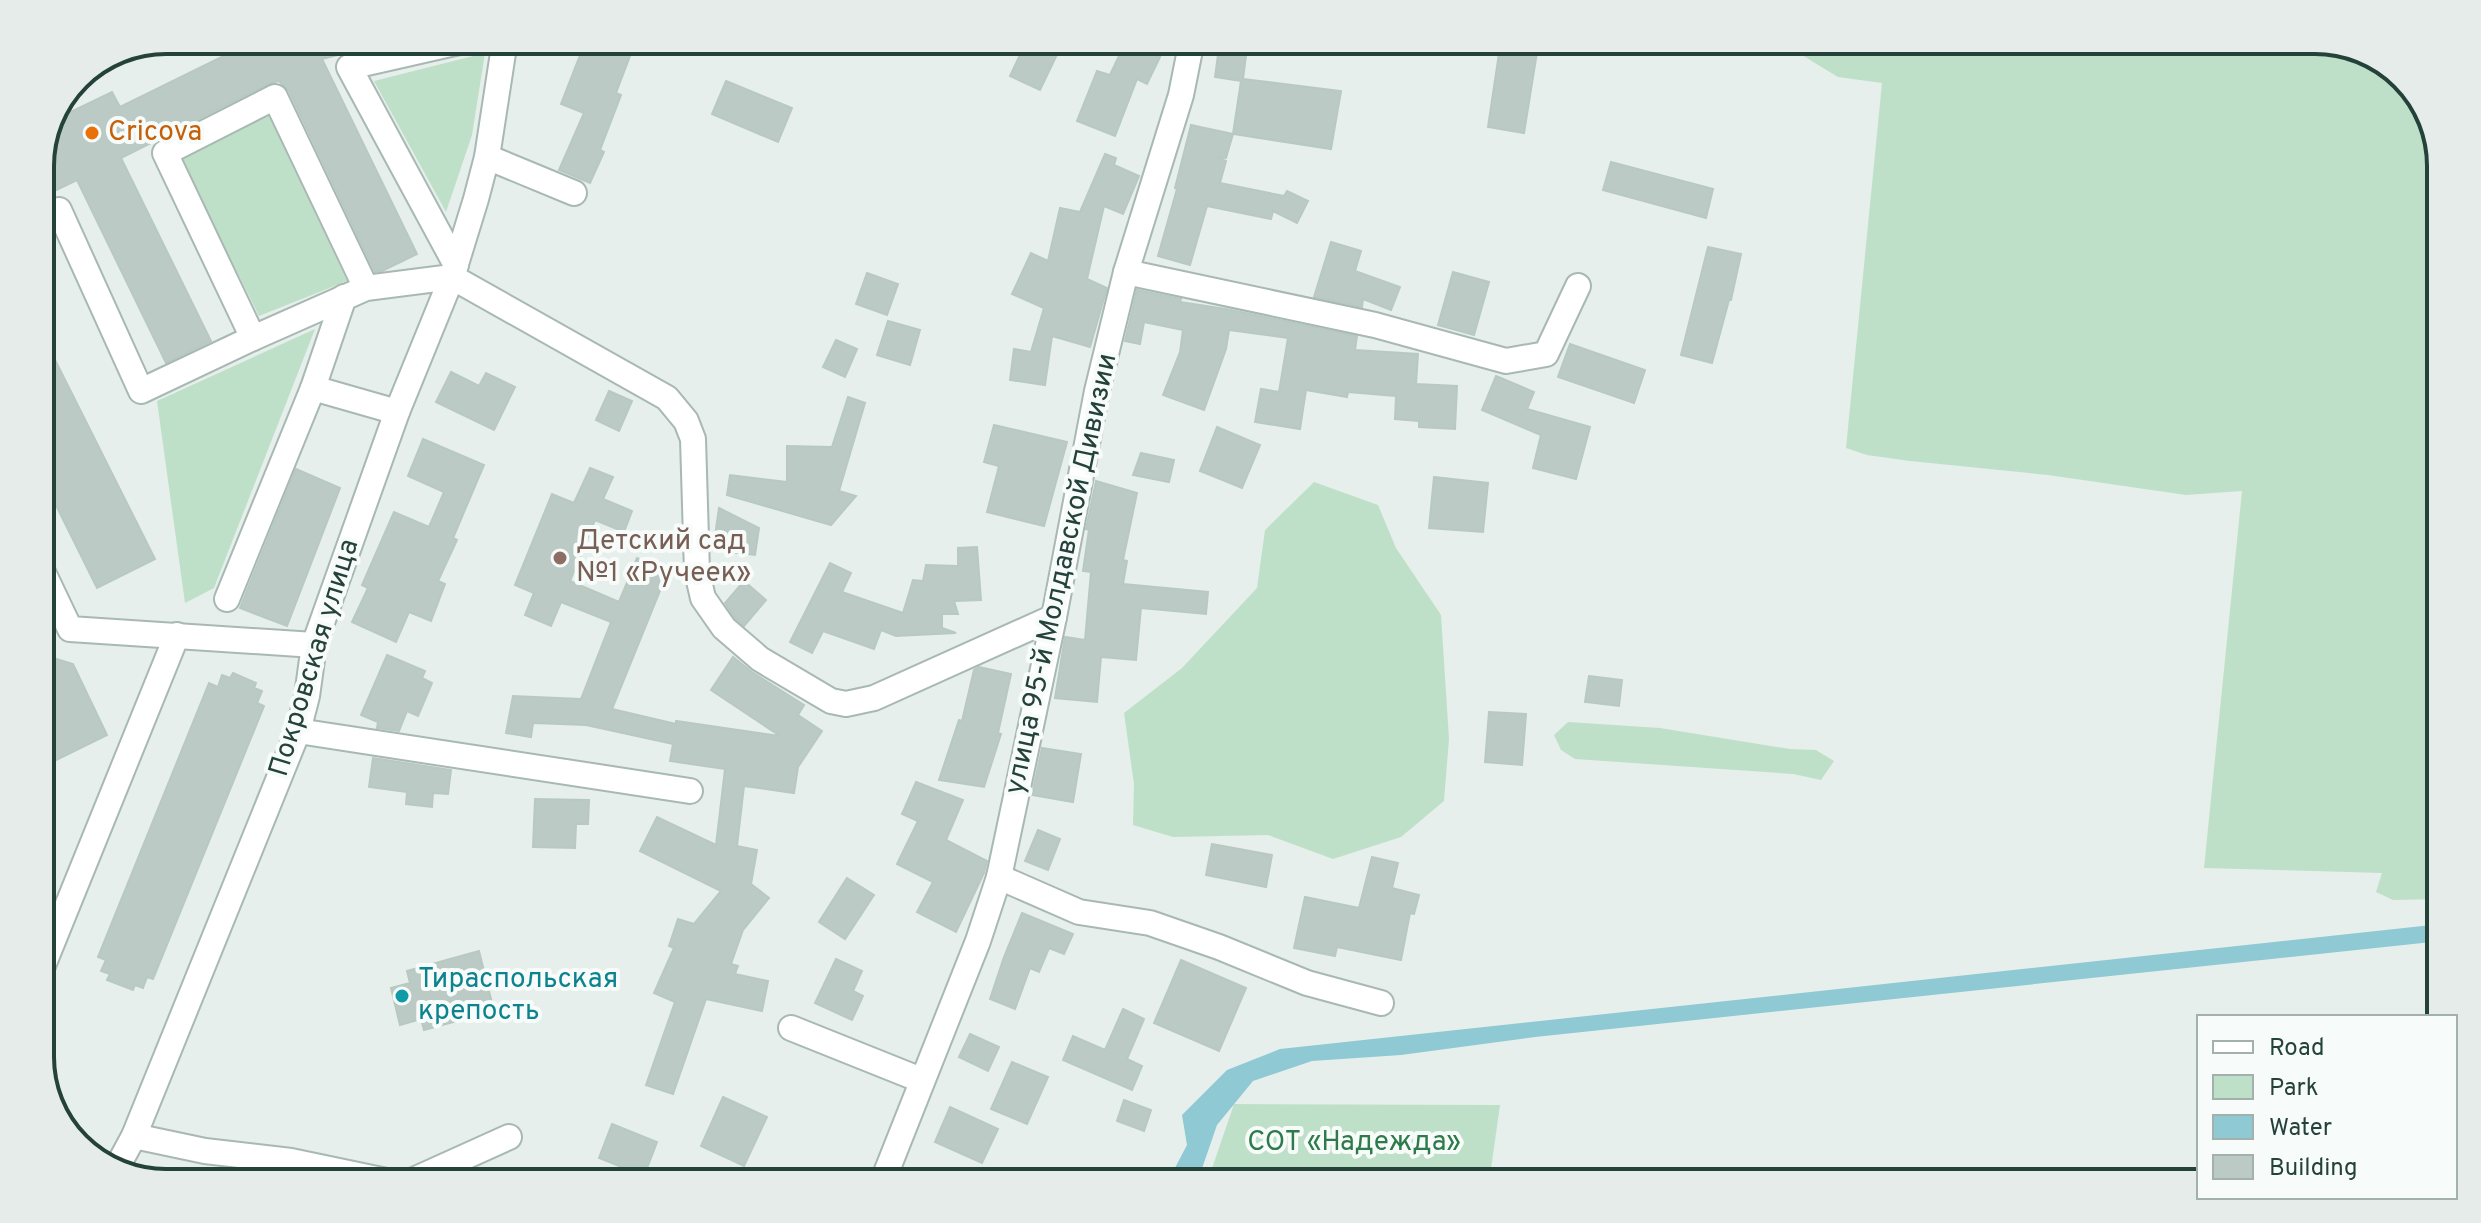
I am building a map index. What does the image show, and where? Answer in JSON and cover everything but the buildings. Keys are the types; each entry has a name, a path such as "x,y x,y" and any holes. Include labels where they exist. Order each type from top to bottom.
{"street":[{"path":"406,54 349,67 454,271 667,398 686,421 693,439 697,572 703,598 724,628 760,659 831,701 846,704 874,698 1054,617"},
{"name":"Покровская улица","path":"121,1160 134,1136 298,731 307,696 314,645 397,412 454,271 487,157 503,54"},
{"name":"улица 95-й Молдавской Дивизии","path":"887,1169 978,941 999,877 1054,617 1097,391 1126,272 1181,95 1189,54"},
{"path":"227,599 355,293 275,97 165,153 253,338"},
{"path":"487,157 574,193"},
{"path":"54,212 59,210 141,391 355,293 454,271"},
{"path":"1126,272 1375,325 1506,361 1546,354 1578,286"},
{"path":"313,388 397,412"},
{"path":"54,595 70,629 314,645"},
{"path":"54,938 177,635"},
{"path":"298,731 690,791"},
{"path":"999,877 1079,912 1150,923 1307,983 1381,1003"},
{"path":"791,1028 921,1080"},
{"path":"134,1136 205,1151 291,1161 329,1169"},
{"path":"438,1169 509,1137"}],"green space":[{"path":"485,54 472,135 446,212 374,81"},
{"path":"1800,54 2316,54 2365,65 2389,82 2408,104 2421,130 2427,158 2427,899 2393,900 2376,892 2382,873 2204,868 2242,491 2186,495 2048,475 1910,461 1867,455 1846,448 1882,83 1838,77"},
{"path":"267,112 347,281 259,316 181,159"},
{"path":"315,329 214,588 185,603 157,401"},
{"path":"1314,482 1378,505 1396,548 1441,615 1449,739 1444,801 1401,837 1333,859 1268,835 1173,837 1133,825 1134,784 1124,713 1182,668 1257,588 1265,530"},
{"path":"1568,722 1660,728 1790,749 1816,750 1834,761 1821,780 1793,774 1575,759 1561,750 1554,735"},
{"name":"СОТ «Надежда»","path":"1234,1104 1500,1105 1491,1169 1212,1169"}],"water":[{"path":"2427,926 2427,942 1535,1037 1401,1055 1312,1061 1253,1081 1217,1125 1202,1169 1174,1169 1187,1145 1182,1115 1227,1070 1280,1049"}],"place":[{"name":"Cricova","path":"92,133"},
{"name":"Детский сад №1 «Ручеек»","path":"560,558"},
{"name":"Тираспольская крепость","path":"402,996"}]}
